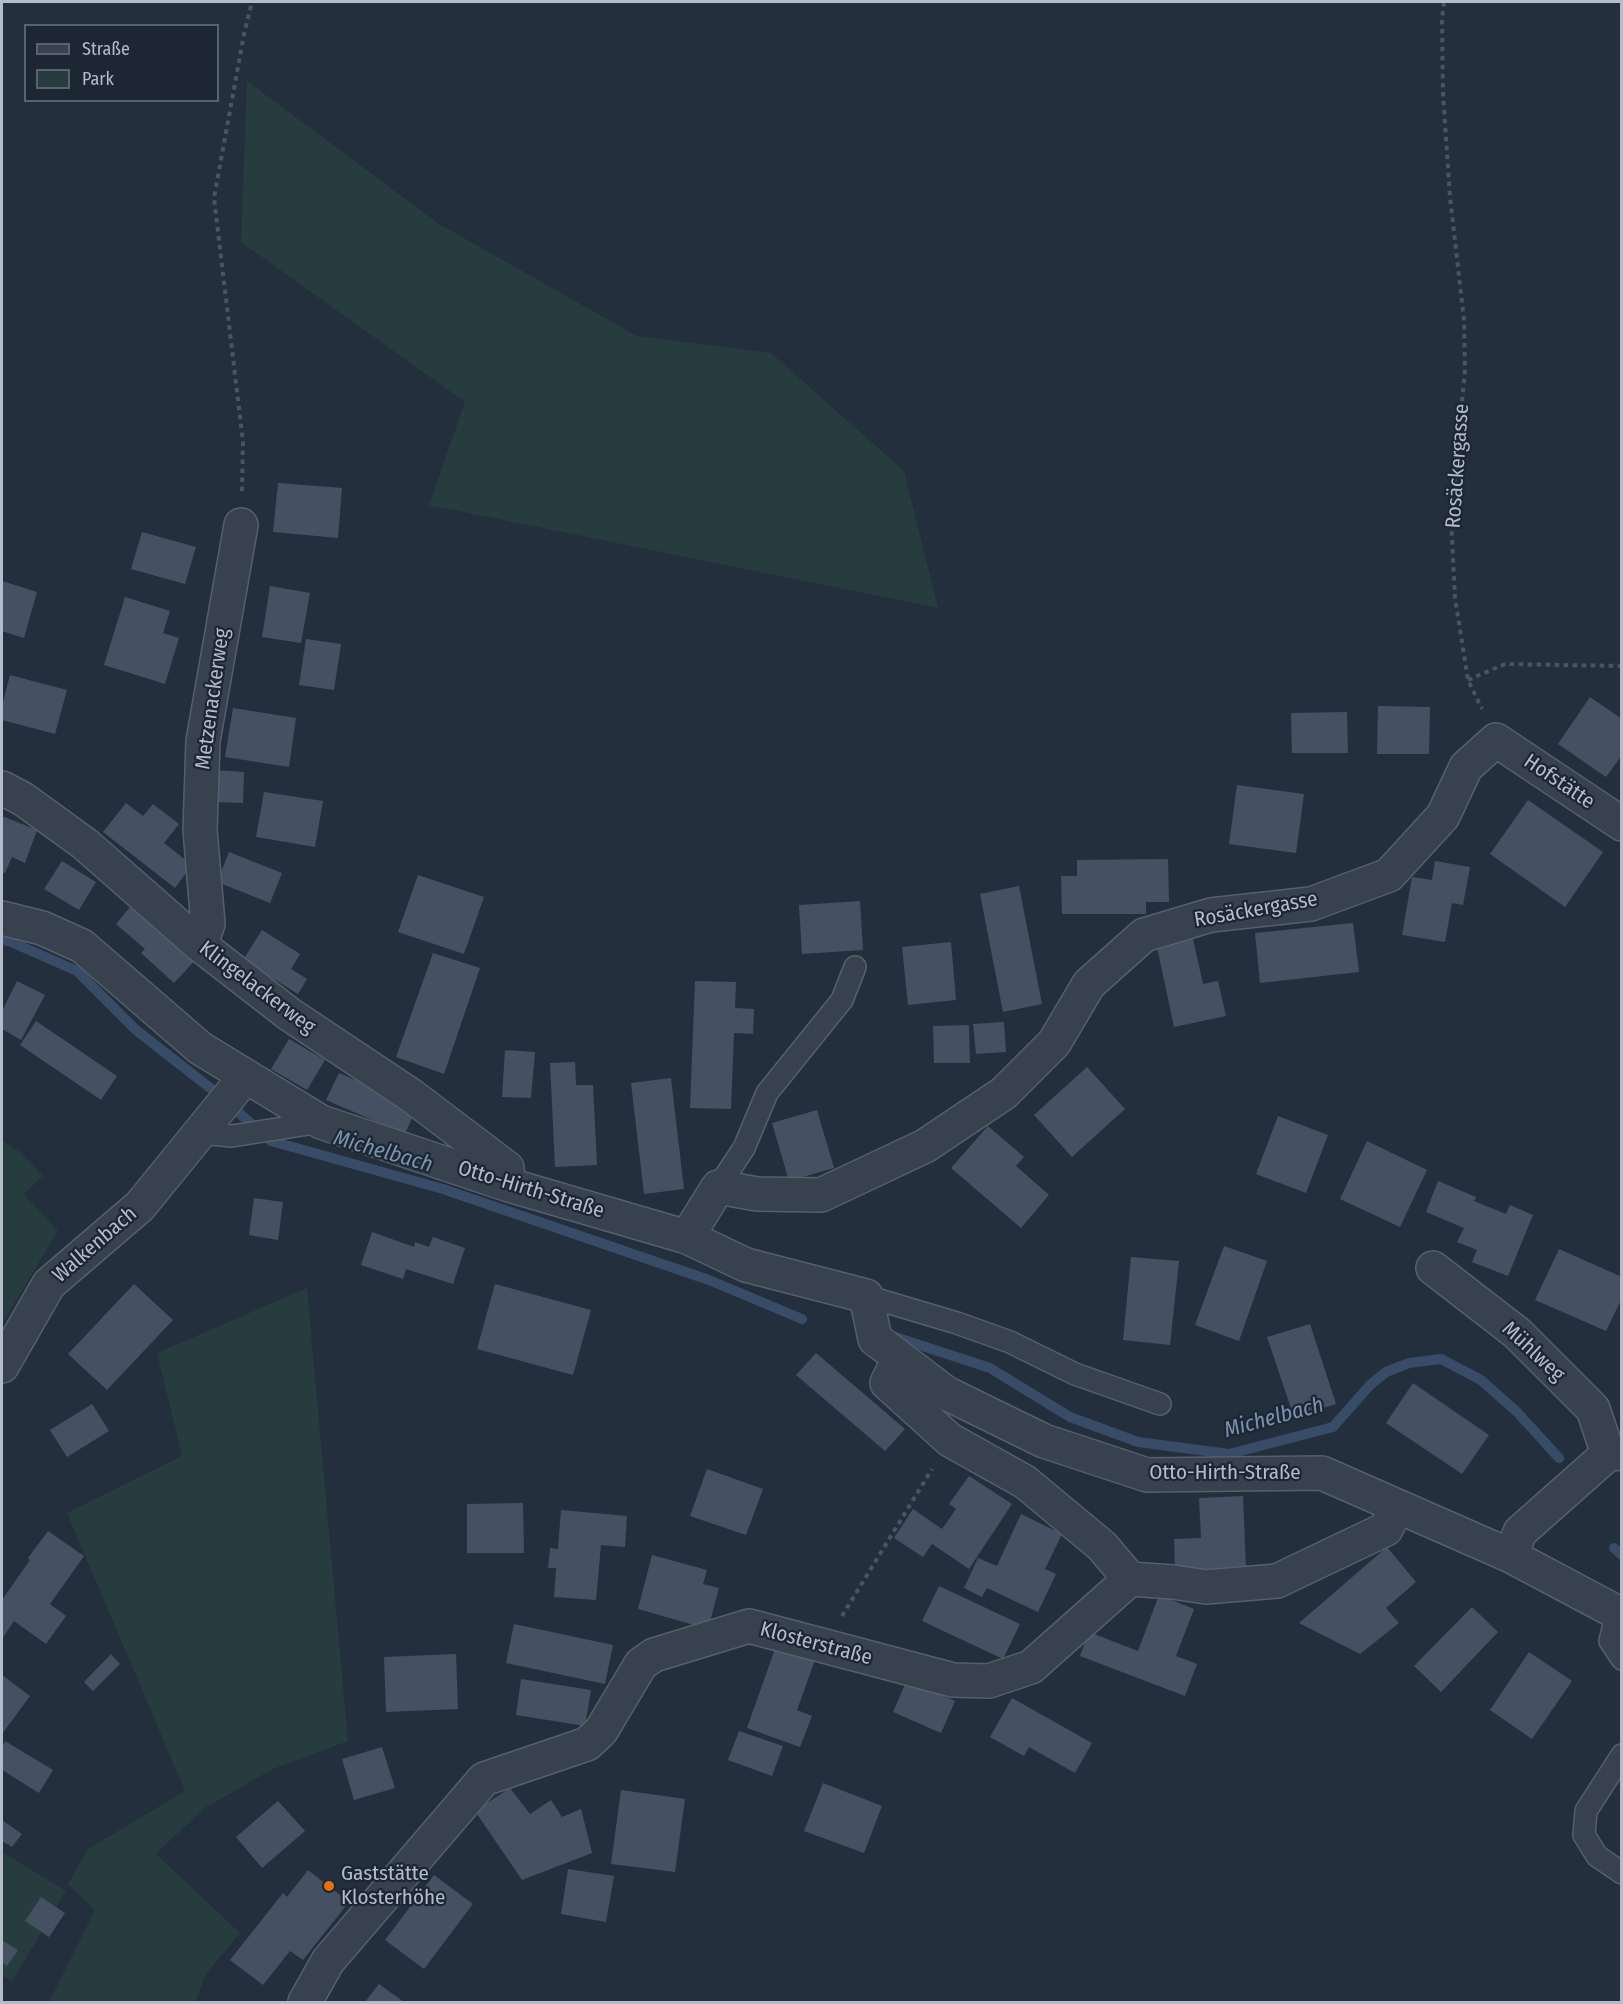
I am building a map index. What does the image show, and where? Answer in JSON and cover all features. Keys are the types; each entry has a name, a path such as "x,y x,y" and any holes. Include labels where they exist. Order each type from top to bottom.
{"street":[{"name":"Metzenackerweg","path":"200,945 208,924 200,830 203,741 241,525"},
{"name":"Hofstätte","path":"1496,740 1622,824"},
{"name":"Rosäckergasse","path":"718,1187 757,1194 821,1195 925,1146 1004,1093 1054,1043 1089,984 1144,935 1211,915 1311,904 1389,875 1443,816 1466,767 1496,740"},
{"name":"Klingelackerweg","path":"2,788 23,799 85,844 200,945 289,1014 412,1096 507,1168 509,1185"},
{"name":"Otto-Hirth-Straße","path":"2,918 42,928 82,946 239,1083 321,1122 509,1185 687,1237 746,1265 866,1296 875,1339 899,1359 946,1393 1044,1441 1147,1475 1322,1473 1511,1556 1619,1613"},
{"name":"Walkenbach","path":"2,1366 48,1284 140,1206 239,1083"},
{"path":"687,1237 718,1187"},
{"name":"Mühlweg","path":"1433,1268 1517,1333 1593,1409 1615,1454 1520,1532 1511,1556"},
{"path":"899,1359 887,1383 950,1440 1025,1482 1102,1546 1130,1579 1206,1587 1277,1581 1386,1529 1397,1507"},
{"name":"Klosterstraße","path":"305,2002 328,1960 484,1779 587,1744 601,1731 641,1664 654,1655 749,1626 953,1680 989,1681 1031,1667 1130,1579"}],"lane":[{"path":"718,1187 744,1148 767,1093 842,1000 855,967"},
{"path":"205,1127 232,1136 321,1122"},
{"name":"Otto-Hirth-Straße","path":"866,1296 957,1323 1010,1342 1075,1374 1160,1404"},
{"path":"1619,1613 1610,1641 1622,1659"},
{"path":"1622,1755 1586,1811 1584,1835 1597,1856 1622,1873"}],"path":[{"path":"241,525 243,441 214,198 252,2"},
{"name":"Rosäckergasse","path":"1444,2 1442,19 1443,93 1450,197 1464,320 1465,370 1451,519 1455,598 1468,680 1496,740"},
{"path":"1468,680 1505,664 1622,666"},
{"path":"823,1646 950,1440"}],"green space":[{"path":"247,81 439,224 637,336 771,353 904,471 938,608 429,505 465,402 241,242"},
{"path":"2,1140 21,1153 43,1176 24,1194 58,1231 2,1324"},
{"path":"307,1288 348,1741 273,1769 203,1809 156,1854 240,1933 206,1974 195,2002 56,2002 50,2000 95,1910 68,1884 88,1849 185,1791 67,1513 182,1456 157,1353"},
{"path":"2,1852 66,1891 12,1982 2,1975"}],"building":[{"path":"278,483 342,488 338,538 273,532"},
{"path":"142,532 196,547 185,584 131,569"},
{"path":"2,581 37,592 24,638 2,631"},
{"path":"270,586 310,593 301,643 262,637"},
{"path":"125,597 170,611 163,633 179,638 165,684 104,665"},
{"path":"306,639 341,644 334,690 299,685"},
{"path":"10,675 67,690 55,734 2,720 2,706"},
{"path":"1590,697 1622,719 1622,755 1606,777 1558,744"},
{"path":"1378,706 1430,707 1429,754 1377,754"},
{"path":"233,708 296,718 289,767 225,757"},
{"path":"1347,712 1348,753 1292,753 1291,713"},
{"path":"214,770 244,772 243,803 213,802"},
{"path":"1237,785 1304,794 1296,853 1229,844"},
{"path":"264,792 323,801 315,847 256,837"},
{"path":"1528,800 1603,852 1565,907 1490,854"},
{"path":"126,803 143,816 153,804 179,824 164,843 192,865 175,888 103,832"},
{"path":"2,816 37,830 25,863 12,857 5,873 2,872"},
{"path":"229,852 282,873 270,903 217,882"},
{"path":"1168,859 1169,902 1146,902 1146,914 1062,914 1061,876 1077,876 1077,860"},
{"path":"62,861 96,882 79,910 44,889"},
{"path":"1435,861 1470,867 1463,905 1452,903 1445,942 1402,935 1412,877 1432,880"},
{"path":"418,875 484,897 464,954 398,932"},
{"path":"1019,886 1042,1004 1003,1012 980,894"},
{"path":"860,901 863,950 802,954 799,905"},
{"path":"134,902 201,954 174,983 141,953 145,949 116,924"},
{"path":"1353,923 1359,972 1260,983 1255,933"},
{"path":"262,930 300,954 291,969 307,979 298,994 243,960"},
{"path":"1193,939 1203,984 1218,981 1226,1016 1174,1027 1157,947"},
{"path":"951,942 956,1000 908,1005 902,947"},
{"path":"433,953 480,968 444,1074 396,1057"},
{"path":"17,981 45,995 21,1040 2,1029 2,1011"},
{"path":"695,981 736,982 735,1008 754,1009 753,1034 734,1033 731,1109 690,1108"},
{"path":"36,1021 117,1076 101,1100 20,1045"},
{"path":"1004,1022 1006,1052 976,1054 973,1024"},
{"path":"969,1025 970,1063 934,1063 933,1026"},
{"path":"289,1039 325,1060 307,1090 271,1069"},
{"path":"505,1050 535,1052 531,1098 502,1097"},
{"path":"575,1062 576,1085 593,1085 597,1165 555,1167 550,1063"},
{"path":"1087,1067 1125,1109 1072,1157 1034,1115"},
{"path":"339,1073 417,1107 405,1134 326,1100"},
{"path":"671,1078 684,1189 644,1194 631,1083"},
{"path":"817,1110 834,1168 789,1181 772,1123"},
{"path":"1278,1116 1328,1135 1306,1193 1256,1174"},
{"path":"988,1126 1024,1157 1016,1166 1049,1195 1021,1228 951,1168"},
{"path":"1367,1141 1427,1170 1400,1227 1340,1199"},
{"path":"1438,1181 1476,1197 1474,1201 1506,1214 1510,1205 1533,1215 1508,1276 1472,1262 1477,1250 1457,1242 1464,1228 1426,1212"},
{"path":"254,1198 283,1202 278,1240 249,1235"},
{"path":"372,1232 414,1247 415,1242 429,1247 433,1237 465,1248 453,1284 406,1269 403,1279 361,1265"},
{"path":"1224,1246 1267,1261 1239,1341 1195,1325"},
{"path":"1559,1249 1622,1277 1622,1298 1606,1331 1535,1300"},
{"path":"1131,1257 1179,1261 1170,1345 1123,1340"},
{"path":"134,1284 173,1320 107,1390 68,1354"},
{"path":"495,1284 591,1310 573,1375 477,1349"},
{"path":"1310,1324 1336,1404 1294,1417 1267,1337"},
{"path":"816,1353 905,1429 885,1451 796,1375"},
{"path":"1413,1383 1489,1435 1462,1474 1386,1423"},
{"path":"92,1404 109,1431 67,1457 50,1430"},
{"path":"707,1469 763,1489 746,1535 690,1516"},
{"path":"969,1476 1012,1504 969,1569 932,1544 923,1557 894,1538 913,1509 942,1529 956,1509 949,1504"},
{"path":"1243,1496 1246,1569 1175,1571 1174,1539 1201,1538 1199,1498"},
{"path":"523,1503 524,1553 467,1553 467,1504"},
{"path":"561,1510 627,1516 625,1547 601,1545 596,1600 554,1597 556,1568 548,1568 550,1548 558,1549"},
{"path":"1021,1514 1062,1534 1045,1569 1056,1574 1038,1612 987,1588 982,1597 964,1588 978,1558 997,1566"},
{"path":"48,1531 84,1556 50,1604 66,1616 46,1644 14,1621 2,1639 2,1600"},
{"path":"1387,1547 1416,1582 1386,1608 1399,1623 1360,1654 1299,1623"},
{"path":"652,1555 707,1570 703,1584 719,1588 708,1629 638,1609"},
{"path":"939,1586 1020,1624 1003,1659 922,1621"},
{"path":"1159,1595 1194,1609 1176,1656 1197,1664 1185,1696 1080,1656 1089,1632 1138,1651"},
{"path":"1472,1607 1498,1632 1441,1692 1414,1666"},
{"path":"514,1624 613,1645 605,1684 506,1663"},
{"path":"776,1646 815,1660 797,1710 812,1716 800,1747 747,1728"},
{"path":"1529,1652 1572,1681 1532,1739 1490,1710"},
{"path":"111,1654 120,1664 93,1691 84,1682"},
{"path":"456,1654 458,1709 386,1712 384,1657"},
{"path":"2,1675 30,1696 2,1734"},
{"path":"521,1679 591,1690 585,1726 516,1715"},
{"path":"907,1680 955,1701 941,1733 893,1712"},
{"path":"1012,1698 1092,1743 1075,1773 1029,1747 1024,1756 990,1737"},
{"path":"739,1731 783,1746 772,1776 728,1760"},
{"path":"5,1741 53,1770 39,1793 2,1770 2,1747"},
{"path":"382,1747 395,1788 354,1800 342,1759"},
{"path":"823,1783 882,1806 864,1853 804,1831"},
{"path":"510,1788 530,1814 551,1800 562,1817 581,1809 592,1853 522,1880 475,1811"},
{"path":"621,1790 685,1799 675,1872 611,1864"},
{"path":"278,1801 305,1831 262,1868 236,1837"},
{"path":"2,1820 22,1834 12,1847 2,1841"},
{"path":"568,1869 614,1876 606,1922 561,1914"},
{"path":"308,1870 349,1902 303,1960 290,1951 263,1985 230,1960 283,1893 287,1897"},
{"path":"434,1875 473,1904 424,1969 385,1940"},
{"path":"41,1897 65,1913 49,1937 25,1921"},
{"path":"2,1940 18,1950 7,1966 2,1962"},
{"path":"379,1984 404,2002 365,2002"}],"waterway":[{"name":"Michelbach","path":"2,940 77,971 136,1030 214,1091 271,1141 443,1189 709,1280 802,1319"},
{"name":"Michelbach","path":"892,1336 990,1368 1070,1417 1138,1442 1229,1454 1333,1427 1370,1385 1386,1372 1409,1363 1441,1359 1481,1380 1517,1412 1559,1458"},
{"name":"Michelbach","path":"1614,1548 1622,1555"}],"place":[{"name":"Gaststätte Klosterhöhe","path":"329,1886"}]}
